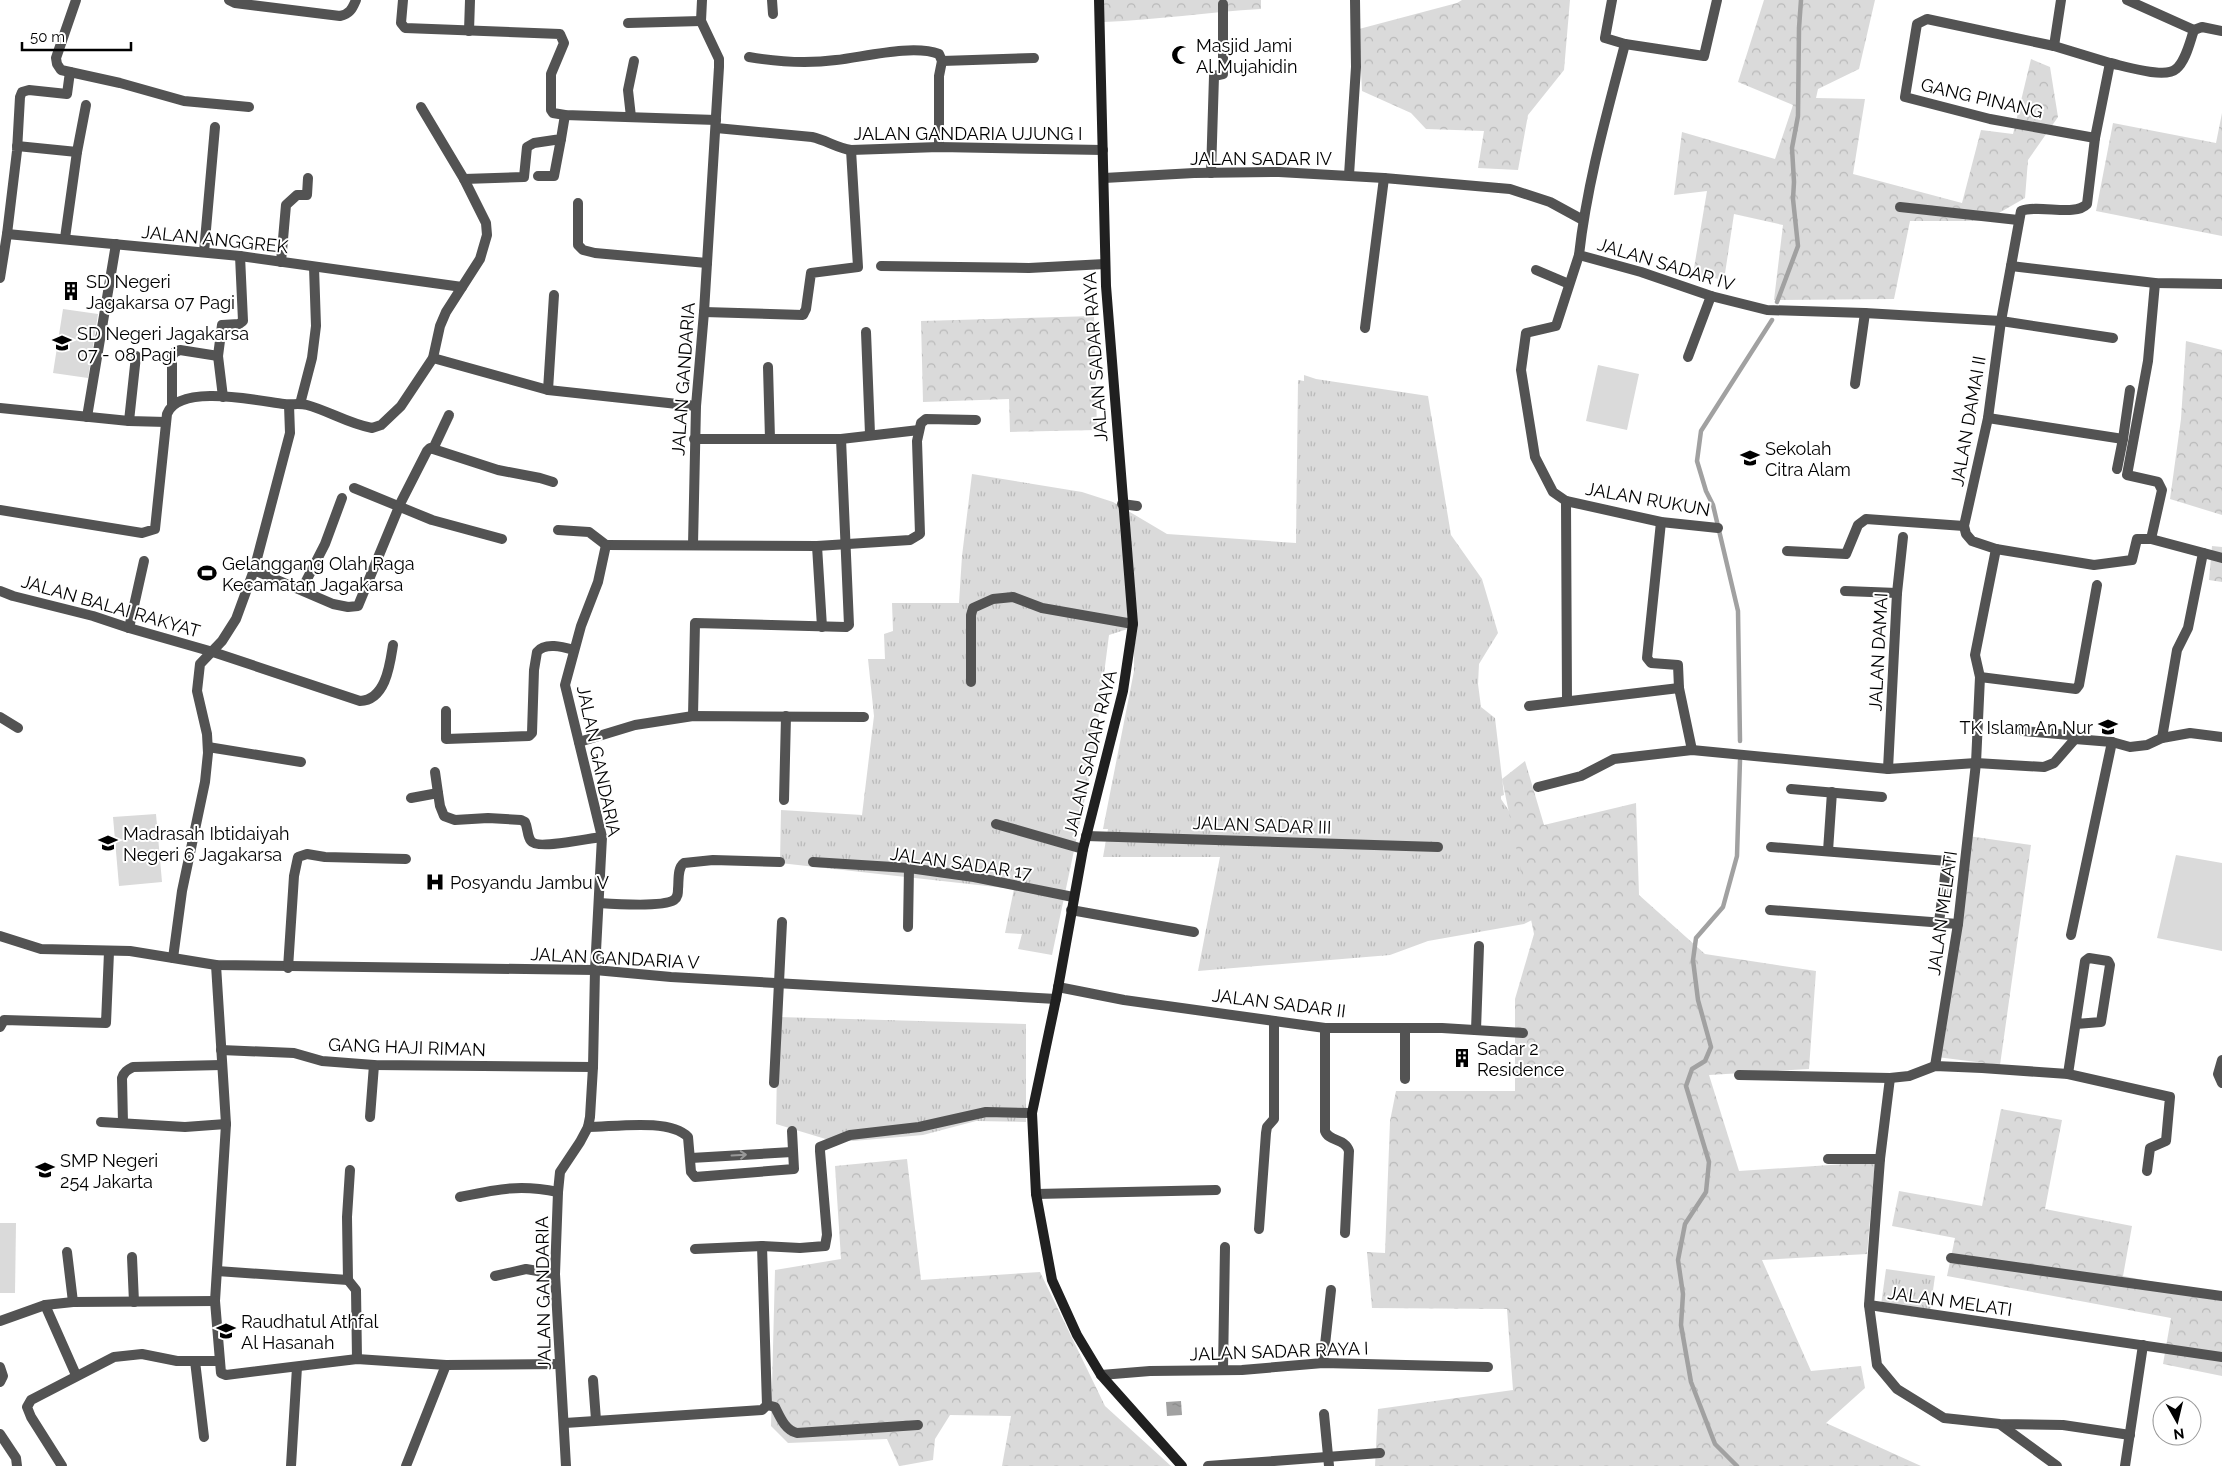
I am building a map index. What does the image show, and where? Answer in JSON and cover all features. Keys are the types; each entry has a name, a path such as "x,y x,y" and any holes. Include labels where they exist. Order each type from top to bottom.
{"street":[{"path":"76,0 56,58 59,68 184,101 249,107"},
{"path":"229,0 235,3 340,16 347,15 356,0"},
{"path":"403,0 401,23 403,28 560,34 563,36 564,43 561,53 551,74 551,110 553,113 565,115 561,139 554,176 538,176"},
{"path":"470,0 470,31"},
{"path":"628,22 701,21 702,0"},
{"path":"772,0 773,14"},
{"name":"JALAN SADAR RAYA","path":"1099,0 1105,264 1122,504 1133,624 1123,691 1083,849 1056,999 1032,1113 1036,1194 1052,1280 1076,1335 1101,1375 1182,1466"},
{"path":"1349,175 1356,67 1355,0"},
{"path":"1612,0 1605,38 1625,44 1704,56 1717,0"},
{"path":"2060,0 2054,46 2110,63 2163,74 2175,70 2182,62 2194,30"},
{"path":"2127,0 2194,30 2202,27 2222,31"},
{"path":"1210,173 1214,76 1223,74 1223,4"},
{"name":"GANG PINANG","path":"2054,46 1927,19 1917,24 1905,97 1990,119 2095,138"},
{"name":"JALAN GANDARIA","path":"693,544 694,439 704,312 719,59 701,21"},
{"path":"1583,220 1625,44"},
{"path":"749,57 807,63 919,51 939,54 942,61 939,76 939,147"},
{"path":"942,61 1034,58"},
{"path":"631,116 628,90 634,61"},
{"path":"2001,321 2021,211 2030,208 2075,210 2083,209 2087,204 2095,138 2110,63"},
{"path":"0,278 17,146 20,97 22,92 29,90 67,94 70,72"},
{"path":"65,238 77,152 86,105"},
{"path":"0,510 142,533 151,532 155,529 166,422 169,410 172,406 192,397 223,397 294,404 367,427 381,425 401,406 433,358 440,326 446,312 485,247 486,223 464,179 421,107"},
{"name":"JALAN GANDARIA UJUNG I","path":"565,115 631,116 716,124 812,137 851,150 939,147 1103,150"},
{"path":"204,252 215,127"},
{"path":"464,179 524,176 527,147 534,143 561,139"},
{"path":"17,146 77,152"},
{"path":"704,312 803,315 806,309 811,273 858,267 851,150"},
{"name":"JALAN SADAR IV","path":"1104,178 1280,172 1349,175 1510,189 1550,202 1583,220 1579,255 1641,272 1711,296 1767,310 1865,313 2001,321 2113,338"},
{"path":"281,262 286,204 297,195 307,195 308,178"},
{"path":"1365,328 1384,178"},
{"path":"578,204 578,245 583,250 595,253 706,263"},
{"path":"1900,208 2018,220"},
{"name":"JALAN ANGGREK","path":"7,234 240,256 462,287"},
{"path":"87,417 116,244"},
{"path":"1536,270 1569,284 1579,255"},
{"path":"223,397 218,356 222,325 239,324 243,320 240,256"},
{"path":"881,266 1029,268 1105,264"},
{"path":"2011,266 2155,283 2222,284"},
{"name":"JALAN BALAI RAKYAT","path":"213,652 236,619 254,570 290,433 294,404 312,358 316,326 314,267"},
{"path":"2152,539 2162,490 2158,482 2127,475 2148,361 2155,283"},
{"name":"JALAN RUKUN","path":"1569,284 1560,320 1556,326 1526,333 1520,370 1535,457 1554,492 1566,502 1661,522 1718,528"},
{"path":"548,390 554,295"},
{"path":"1688,357 1711,296"},
{"path":"1855,384 1865,313"},
{"name":"JALAN DAMAI II","path":"1964,526 1988,418 2001,321"},
{"path":"866,332 870,434"},
{"path":"172,406 172,356 174,352 180,350 218,356"},
{"path":"129,421 136,356"},
{"path":"433,358 548,390 696,406"},
{"path":"768,367 770,440"},
{"path":"2117,469 2130,390"},
{"path":"0,408 129,421 166,422"},
{"path":"433,449 449,415"},
{"path":"1988,418 2123,439"},
{"path":"558,530 589,532 606,545 817,546 910,540 920,534 917,441 921,423 926,419 976,420"},
{"path":"694,439 841,439 870,434 919,430"},
{"path":"693,716 695,623 822,627 846,627 849,625 841,439"},
{"path":"254,570 302,589 333,604 348,607 358,606 399,507 427,451 433,449 498,470 553,482"},
{"path":"354,488 432,520 502,539"},
{"path":"302,589 325,544 342,498"},
{"path":"1566,502 1567,701"},
{"path":"1122,504 1137,506"},
{"path":"1787,551 1846,554 1858,525 1866,519 1964,526 1966,534 1972,541 1996,549 2094,565 2132,560 2137,539 2152,539 2222,558"},
{"path":"1661,522 1647,658 1651,663 1678,665 1679,688 1692,750"},
{"name":"JALAN DAMAI","path":"1888,769 1897,594 1903,537"},
{"name":"JALAN GANDARIA","path":"566,1466 555,1274 558,1192 560,1172 588,1127 593,1068 595,970 602,837 565,685 574,650 598,582 606,545"},
{"path":"817,546 822,627"},
{"path":"1976,763 1980,677 1975,655 1996,549"},
{"path":"2162,738 2177,650 2188,628 2203,553"},
{"path":"129,628 144,561"},
{"path":"1980,677 2076,689 2079,685 2097,585"},
{"name":"JALAN BALAI RAKYAT","path":"0,591 93,616 213,652 362,701 374,696 388,676 393,645"},
{"path":"1845,591 1897,594"},
{"path":"971,682 971,615 973,608 993,599 1013,598 1042,608 1133,624"},
{"path":"446,711 446,739 530,736 532,733 534,670 537,652 543,647 549,646 574,650"},
{"path":"173,958 182,892 205,782 208,747 199,702 198,679 200,664 213,652"},
{"path":"1529,706 1679,688"},
{"path":"579,742 635,725 693,716 864,717"},
{"path":"784,800 786,716"},
{"path":"0,717 18,728"},
{"path":"2023,731 2070,735 2075,739 2112,742 2130,747 2148,745 2162,738 2190,734 2222,737"},
{"path":"1538,787 1581,776 1614,759 1692,750 1888,769 1976,763 2044,767 2054,763 2075,739"},
{"path":"2071,935 2112,742"},
{"path":"208,747 301,762"},
{"name":"JALAN MELATI","path":"1935,1066 1958,924 1976,763"},
{"path":"435,772 440,806 444,816 455,820 488,818 521,820 525,822 530,840 536,844 548,845 602,837"},
{"path":"1792,789 1882,797"},
{"path":"1828,851 1832,792"},
{"path":"411,798 438,794"},
{"path":"996,824 1083,849"},
{"name":"JALAN SADAR III","path":"1086,836 1438,847"},
{"path":"1771,847 1946,861 1939,922"},
{"path":"288,968 294,876 298,857 307,854 325,857 406,859"},
{"path":"599,903 638,904 674,900 678,893 679,870 684,863 713,860 780,862"},
{"name":"JALAN SADAR 17","path":"813,862 909,868 974,877 1074,898"},
{"path":"908,927 909,868"},
{"path":"1071,910 1194,932"},
{"path":"1770,910 1958,924"},
{"path":"774,1083 782,922"},
{"name":"JALAN GANDARIA V","path":"0,936 41,949 130,951 193,963 216,965 288,968 595,970 671,977 1056,999"},
{"path":"1476,1030 1479,946"},
{"path":"0,1027 4,1020 106,1023 109,952"},
{"path":"2068,1074 2086,958 2108,961 2110,965 2101,1022 2076,1024"},
{"path":"216,965 226,1124 215,1301 220,1372 226,1375 357,1359 446,1365 560,1364"},
{"name":"JALAN SADAR II","path":"1058,987 1124,1000 1325,1028 1476,1030 1523,1033"},
{"path":"1259,1229 1266,1133 1274,1118 1274,1021"},
{"path":"1325,1028 1325,1130 1329,1136 1345,1143 1350,1151 1345,1233"},
{"path":"1404,1079 1405,1029"},
{"name":"GANG HAJI RIMAN","path":"221,1050 294,1053 322,1061 374,1065 593,1068"},
{"path":"2222,1060 2218,1074 2222,1083"},
{"path":"122,1123 122,1078 128,1069 133,1067 222,1065"},
{"path":"370,1117 374,1065"},
{"path":"1739,1074 1890,1078 1909,1076 1935,1066 2068,1074 2170,1097 2166,1141 2150,1148 2147,1171"},
{"name":"JALAN MELATI","path":"1890,1078 1880,1159 1870,1305 2222,1357"},
{"path":"695,1249 824,1246 827,1235 820,1147 827,1143 850,1134 919,1127 986,1112 1032,1113"},
{"path":"101,1122 185,1127 226,1124"},
{"path":"588,1127 658,1126 674,1128 688,1136 691,1172 696,1177 794,1169 792,1131"},
{"path":"691,1158 792,1152"},
{"path":"1828,1159 1880,1159"},
{"path":"350,1170 347,1217 348,1280 356,1290 357,1359"},
{"path":"460,1197 515,1187 534,1187 558,1192"},
{"path":"1036,1194 1216,1190"},
{"path":"565,1423 757,1412 762,1410 767,1405 762,1246"},
{"path":"1223,1370 1225,1247"},
{"path":"67,1252 73,1302"},
{"path":"132,1257 134,1302"},
{"path":"1952,1258 2222,1296"},
{"path":"495,1276 526,1269 555,1274"},
{"path":"217,1271 348,1280"},
{"path":"1324,1362 1331,1290"},
{"path":"0,1321 45,1305 73,1302 215,1301"},
{"path":"45,1305 74,1377"},
{"path":"1870,1305 1877,1365 1897,1390 1944,1418 2000,1424 2063,1425 2130,1435"},
{"path":"2125,1466 2142,1345"},
{"path":"62,1466 31,1417 27,1407 31,1400 114,1357 127,1354 142,1354 177,1361 218,1361"},
{"path":"195,1361 204,1437"},
{"name":"JALAN SADAR RAYA I","path":"1101,1375 1150,1371 1223,1370 1324,1362 1488,1367"},
{"path":"406,1466 446,1365"},
{"path":"291,1466 297,1366"},
{"path":"0,1367 3,1376 0,1382"},
{"path":"593,1380 596,1420"},
{"path":"767,1405 775,1407 789,1430 797,1433 918,1425"},
{"path":"1324,1414 1329,1461"},
{"path":"2000,1424 2057,1466"},
{"path":"0,1434 16,1458 17,1466"},
{"path":"1208,1466 1329,1461 1380,1453"}],"green space":[{"path":"1103,0 1261,0 1261,9 1104,22"},
{"path":"1462,0 1570,0 1564,70 1528,115 1518,170 1478,168 1484,131 1426,129 1411,113 1362,91 1359,29 1457,3"},
{"path":"1764,0 1875,0 1859,69 1818,89 1816,98 1865,99 1853,174 1962,203 1981,130 2013,134 2031,59 2050,67 2058,117 2028,160 2025,198 1985,221 1910,221 1894,299 1774,300 1783,225 1734,214 1724,280 1693,274 1707,191 1674,195 1682,132 1775,159 1793,105 1738,82"},
{"path":"2222,113 2222,236 2096,211 2113,123 2216,143"},
{"path":"63,309 98,314 88,378 53,373"},
{"path":"1094,316 1097,430 1010,432 1009,399 923,402 921,321"},
{"path":"2186,341 2222,350 2222,515 2170,499 2181,419"},
{"path":"1598,365 1639,374 1627,430 1586,421"},
{"path":"1304,375 1316,379 1428,396 1451,535 1482,579 1498,633 1479,664 1478,684 1481,707 1495,718 1504,795 1501,796 1501,799 1549,870 1540,916 1524,924 1428,941 1390,955 1198,971 1220,857 1103,857 1108,829 1103,829 1134,671 1134,627 1109,635 1093,760 1052,955 1018,949 1022,934 1005,933 1014,889 780,863 781,810 862,815 874,716 868,659 885,659 884,634 893,631 892,603 959,603 962,556 972,474 1082,492 1113,502 1167,534 1296,543 1298,380 1304,381"},
{"path":"2212,546 2222,547 2222,582 2209,580"},
{"path":"1525,761 1544,825 1636,803 1639,895 1705,954 1816,971 1809,1069 1709,1075 1739,1171 1875,1162 1867,1254 1762,1260 1811,1371 1861,1366 1865,1388 1826,1423 1921,1466 1375,1466 1378,1409 1513,1390 1507,1309 1372,1308 1367,1252 1385,1253 1390,1121 1396,1091 1515,1091 1515,999 1534,934 1502,779"},
{"path":"156,814 162,882 119,886 113,817"},
{"path":"1968,836 2031,845 2000,1065 1937,1057"},
{"path":"2176,855 2222,863 2222,951 2157,938"},
{"path":"778,1017 1026,1024 1026,1122 976,1121 923,1135 853,1141 829,1140 776,1124"},
{"path":"2001,1109 2062,1120 2045,1209 2132,1226 2123,1276 2222,1295 2222,1376 2163,1364 2171,1318 1947,1276 1955,1238 1892,1226 1899,1191 1982,1206"},
{"path":"907,1159 921,1280 1040,1272 1105,1406 1171,1466 1002,1466 1011,1416 950,1415 935,1439 933,1460 900,1466 887,1439 788,1443 771,1426 775,1270 841,1259 835,1166"},
{"path":"0,1223 16,1223 15,1293 0,1293"},
{"path":"1886,1269 1935,1276 1929,1319 1880,1312"}],"water":[{"path":"1181,1401 1182,1415 1167,1416 1166,1402"}],"waterway":[{"path":"1777,302 1798,246 1793,199 1792,148 1798,116 1801,0"},
{"path":"1740,741 1738,611 1713,505 1706,491 1697,461 1701,431 1772,320"},
{"path":"1737,1466 1715,1444 1691,1382 1681,1325 1683,1294 1678,1260 1685,1224 1706,1192 1709,1162 1686,1086 1692,1069 1705,1061 1711,1047 1698,1000 1693,960 1696,938 1723,907 1737,856 1740,760"}],"place":[{"name":"Masjid Jami Al Mujahidin","path":"1181,55"},
{"name":"SD Negeri Jagakarsa 07 Pagi","path":"71,291"},
{"name":"SD Negeri Jagakarsa 07 - 08 Pagi","path":"62,343"},
{"name":"Sekolah Citra Alam","path":"1750,458"},
{"name":"Gelanggang Olah Raga Kecamatan Jagakarsa","path":"207,573"},
{"name":"TK Islam An Nur","path":"2108,727"},
{"name":"Madrasah Ibtidaiyah Negeri 6 Jagakarsa","path":"108,843"},
{"name":"Posyandu Jambu V","path":"435,882"},
{"name":"Sadar 2 Residence","path":"1462,1058"},
{"name":"SMP Negeri 254 Jakarta","path":"45,1170"},
{"name":"Raudhatul Athfal Al Hasanah","path":"226,1331"}]}
